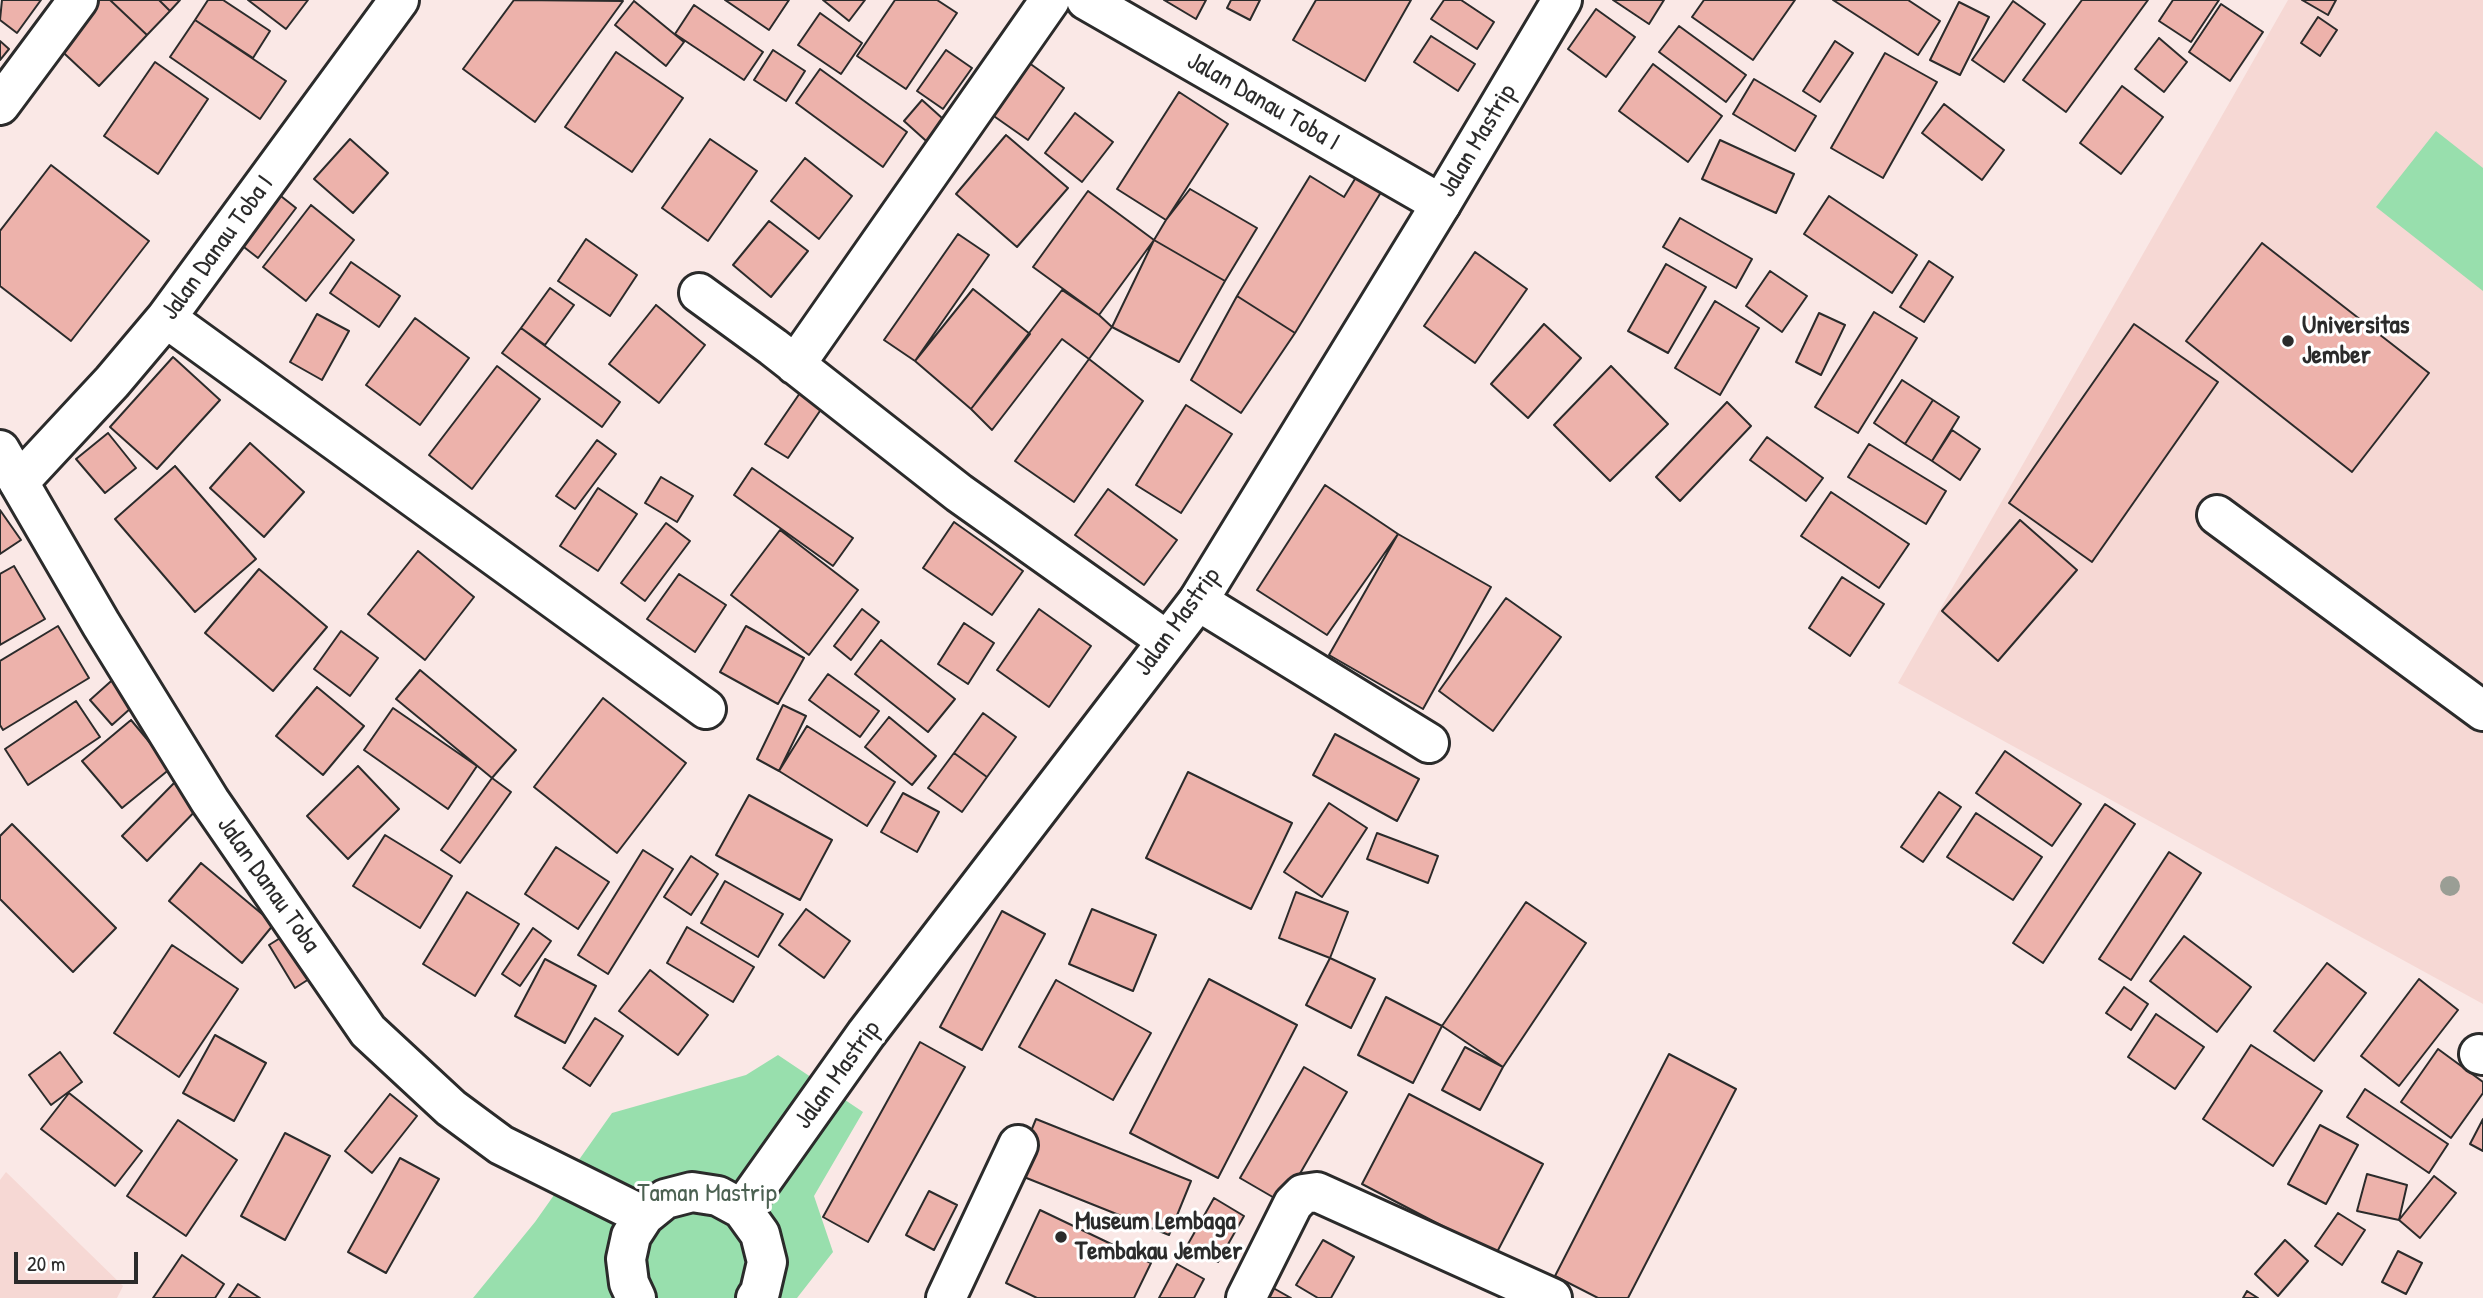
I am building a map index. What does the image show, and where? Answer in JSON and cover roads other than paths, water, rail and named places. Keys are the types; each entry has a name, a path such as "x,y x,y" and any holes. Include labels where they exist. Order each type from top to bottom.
{"street":[{"path":"0,105 78,0"},
{"name":"Jalan Danau Toba I","path":"10,466 113,382 166,318 399,0"},
{"path":"796,365 1050,0"},
{"name":"Jalan Danau Toba I","path":"1086,0 1441,204"},
{"name":"Jalan Mastrip","path":"743,1209 866,1034 1198,601 1441,204 1562,0"},
{"path":"699,293 959,493 1166,640"},
{"path":"166,318 706,709"},
{"name":"Jalan Danau Toba","path":"10,466 101,624 210,801 368,1031 451,1108 501,1145 643,1216"},
{"path":"2217,515 2483,711"},
{"path":"1198,601 1429,743"},
{"path":"946,1298 1018,1145"},
{"path":"636,1298 629,1283 626,1259 631,1236 643,1216 665,1199 692,1192 718,1196 743,1209 760,1234 766,1262 765,1296"},
{"path":"1246,1298 1293,1204 1303,1194 1312,1192 1323,1194 1552,1298"}],"place":[{"name":"Universitas Jember","path":"2288,341"},
{"name":"Museum Lembaga Tembakau Jember","path":"1061,1237"}],"park label":[{"name":"Taman Mastrip","path":"707,1194"}]}
